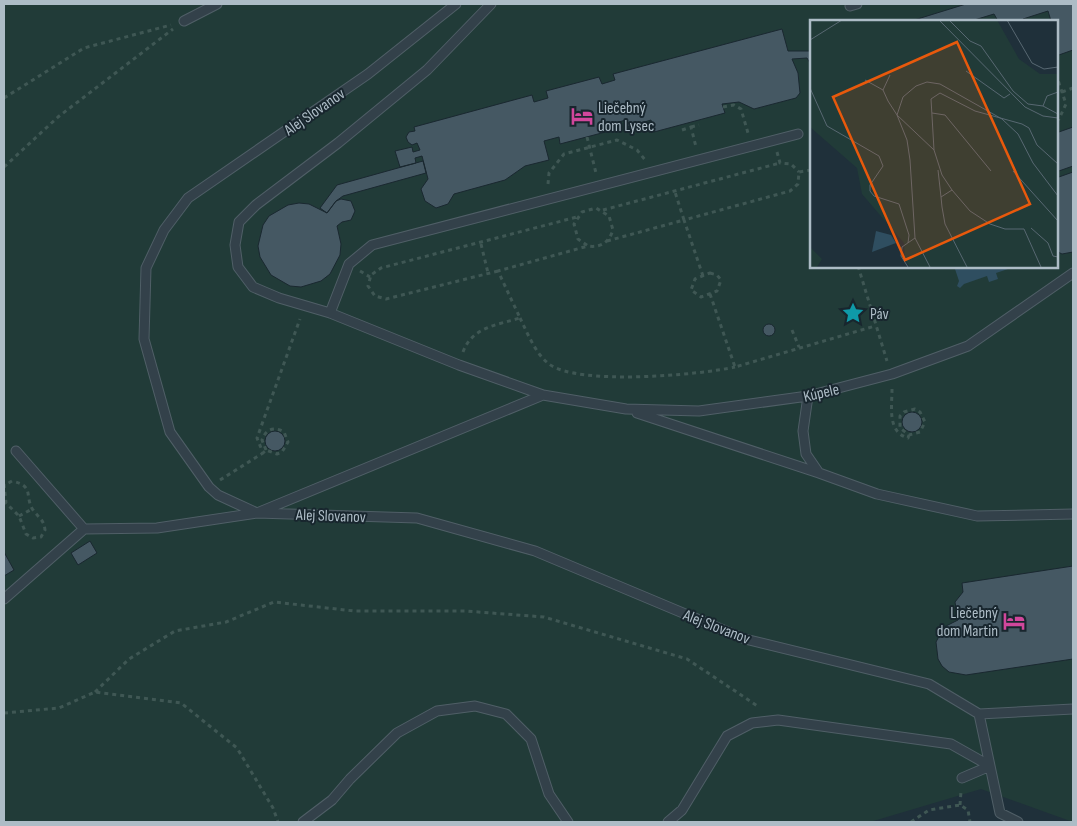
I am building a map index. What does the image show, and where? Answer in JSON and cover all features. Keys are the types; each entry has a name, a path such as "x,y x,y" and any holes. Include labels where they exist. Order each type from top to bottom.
{"lane":[{"path":"184,21 216,4"},
{"name":"Alej Slovanov","path":"456,4 368,74 188,198 164,230 146,268 144,339 170,432 209,487 218,495 256,513 417,518 535,550 745,639 929,684 979,714"},
{"name":"Kúpele","path":"491,4 426,70 338,143 256,206 239,222 235,245 238,268 253,287 278,298 305,304 330,313 459,365 543,394 626,409 699,411 808,396 892,374 968,346 1073,273"},
{"path":"330,313 349,264 372,245 798,134"},
{"path":"4,599 84,529 157,528 225,516 256,513 543,394"},
{"path":"808,396 803,431 806,454 819,473"},
{"path":"626,409 877,494 977,516 1073,514"},
{"path":"16,451 84,529"},
{"path":"303,822 332,800 350,779 397,733 437,711 475,706 506,714 531,739 549,794 568,822"},
{"path":"1018,822 1000,813 979,714 1073,709"},
{"path":"668,822 682,810 727,736 752,723 778,720 951,744 990,766"},
{"path":"962,778 990,766"}],"path":[{"path":"4,98 84,48 184,21"},
{"path":"4,167 58,117 184,21"},
{"path":"1057,77 1066,104 1057,120"},
{"path":"1062,92 1073,88"},
{"path":"723,107 734,105 741,109 744,120"},
{"path":"685,124 682,130 699,125 694,121"},
{"path":"691,127 694,142"},
{"path":"587,137 594,167"},
{"path":"546,200 549,173 564,154 617,140 638,150 653,172"},
{"path":"774,140 780,163"},
{"path":"780,163 791,164 799,172 798,184 790,191 607,241 598,246 588,246 386,299 374,296 368,286 371,275 376,270 481,244 577,217 589,209 603,210 780,163"},
{"path":"799,172 810,170"},
{"path":"675,192 703,276"},
{"path":"603,210 612,223 612,230 607,241"},
{"path":"577,217 574,232 578,239 588,246"},
{"path":"481,244 488,273"},
{"path":"859,268 875,326 892,374 892,420 900,435 908,438 909,434 920,432 925,422 920,412 915,409 904,412 900,416 900,428 909,434"},
{"path":"498,270 534,348 549,364 568,373 594,376 709,372 735,367 875,326"},
{"path":"710,273 717,275 721,280 717,291 710,294 700,297 691,290 695,279 710,273"},
{"path":"710,294 735,367"},
{"path":"265,452 257,438 305,304"},
{"path":"459,365 466,344 480,329 520,318"},
{"path":"792,330 798,347"},
{"path":"209,487 265,452 277,454 282,452 288,442 284,432 274,428 268,430 262,440 265,452"},
{"path":"12,481 21,483 28,490 32,509 44,522 45,530 41,537 33,538 26,534 18,516 6,503 4,484 12,481"},
{"path":"18,516 32,509"},
{"path":"4,714 59,708 95,692 129,659 175,631 226,622 274,602 354,611 466,611 544,617 687,658 778,720"},
{"path":"95,692 181,703 236,748 273,808 278,822"},
{"path":"911,822 929,810 960,805 968,810 970,822"}],"green space":[{"path":"4,4 1073,4 1073,822 981,789 870,822 4,822"}],"water":[{"path":"955,268 1011,268 996,273 998,279 989,282 987,276 964,284 960,288 957,286 959,281"}],"building":[{"path":"966,4 1073,4 1073,50 1057,56 1057,20 1051,20 1048,11 1024,20 997,20 994,14 974,20 914,20"},
{"name":"Liečebný dom Lysec","path":"782,29 788,51 810,51 810,63 807,58 792,59 798,73 800,93 796,98 754,109 739,102 722,104 725,113 654,132 651,120 628,127 626,120 611,124 613,130 560,144 559,137 544,141 549,160 525,166 505,180 454,194 448,204 436,208 425,201 421,189 428,179 422,156 415,158 416,163 400,167 395,151 412,147 413,152 420,150 417,143 412,145 406,137 409,132 415,131 414,127 532,95 534,102 548,98 546,91 599,77 602,84 615,80 613,74"},
{"path":"1073,127 1073,166 1057,172 1057,133"},
{"path":"423,161 426,173 343,196 336,201 327,213 320,208 337,185"},
{"path":"1073,172 1073,252 1062,254 1057,252 1057,178"},
{"path":"341,199 351,201 355,211 351,220 342,222 337,226 341,244 340,255 330,274 321,281 301,287 290,286 271,275 260,257 258,246 263,225 269,216 288,205 299,203 309,204 327,213 336,201"},
{"path":"767,324 771,324 775,330 771,336 767,336 763,332 763,328"},
{"path":"912,412 919,415 922,422 919,429 912,432 905,429 902,422 905,415"},
{"path":"275,431 282,434 285,441 282,448 275,451 268,448 265,441 268,434"},
{"path":"90,541 97,553 78,565 71,553"},
{"path":"4,552 14,570 4,576"},
{"name":"Liečebný dom Martin","path":"1073,566 1073,659 966,675 949,672 942,666 938,659 936,642 944,627 958,620 955,602 963,592 962,583"}],"place":[{"name":"Liečebný dom Lysec","path":"582,116"},
{"name":"Páv","path":"853,313"},
{"name":"Liečebný dom Martin","path":"1014,621"}]}
